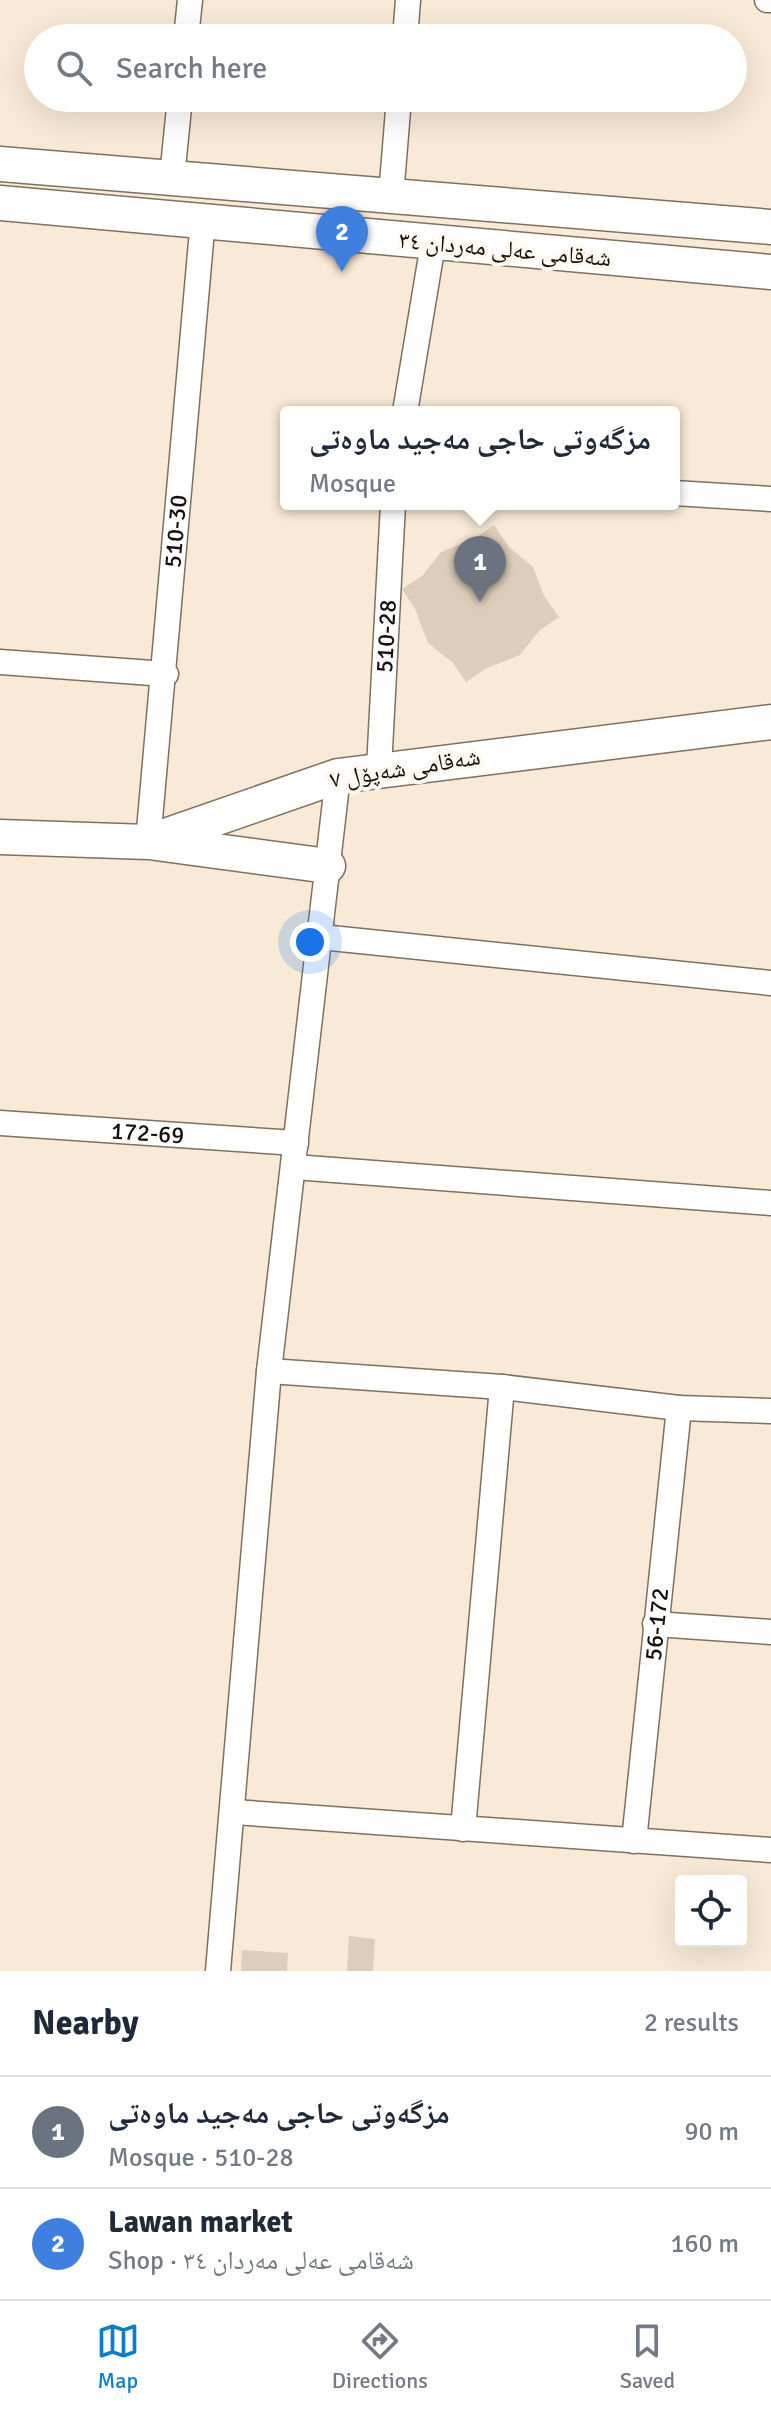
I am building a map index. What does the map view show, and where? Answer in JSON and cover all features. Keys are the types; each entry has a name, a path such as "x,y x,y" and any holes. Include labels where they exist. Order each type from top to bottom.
{"main road":[{"name":"شەقامی عەلی مەردان ٣٤","path":"0,164 771,227"},
{"name":"شەقامی عەلی مەردان ٣٤","path":"0,203 771,272"},
{"name":"شەقامی شەپۆل ٧","path":"0,837 148,842 338,776 379,768 771,722"},
{"path":"148,842 328,866"}],"street":[{"path":"187,24 190,0"},
{"path":"406,24 408,0"},
{"path":"172,177 179,112"},
{"path":"391,196 398,112"},
{"name":"510-30","path":"148,842 166,674 203,219"},
{"path":"406,406 433,244"},
{"path":"680,493 771,499"},
{"name":"510-28","path":"379,768 393,510"},
{"path":"0,662 166,674"},
{"path":"218,1971 234,1812 269,1371 338,776"},
{"path":"321,937 771,983"},
{"name":"172-69","path":"0,1123 296,1143"},
{"path":"294,1167 771,1203"},
{"path":"269,1371 502,1387 679,1408 771,1411"},
{"path":"463,1829 502,1387"},
{"name":"56-172","path":"634,1841 679,1408"},
{"path":"655,1624 771,1632"},
{"path":"234,1812 771,1850"}],"building":[{"path":"494,525 509,547 533,567 544,596 559,617 539,631 520,655 485,669 466,682 453,663 428,643 415,609 402,589 422,576 441,552 474,539"},
{"path":"349,1936 375,1939 373,1971 347,1971"},
{"path":"242,1950 288,1953 287,1971 241,1971"}],"place":[{"name":"Lawan market","path":"342,272"},
{"name":"مزگەوتی حاجی مەجید ماوەتی","path":"480,602"}]}
